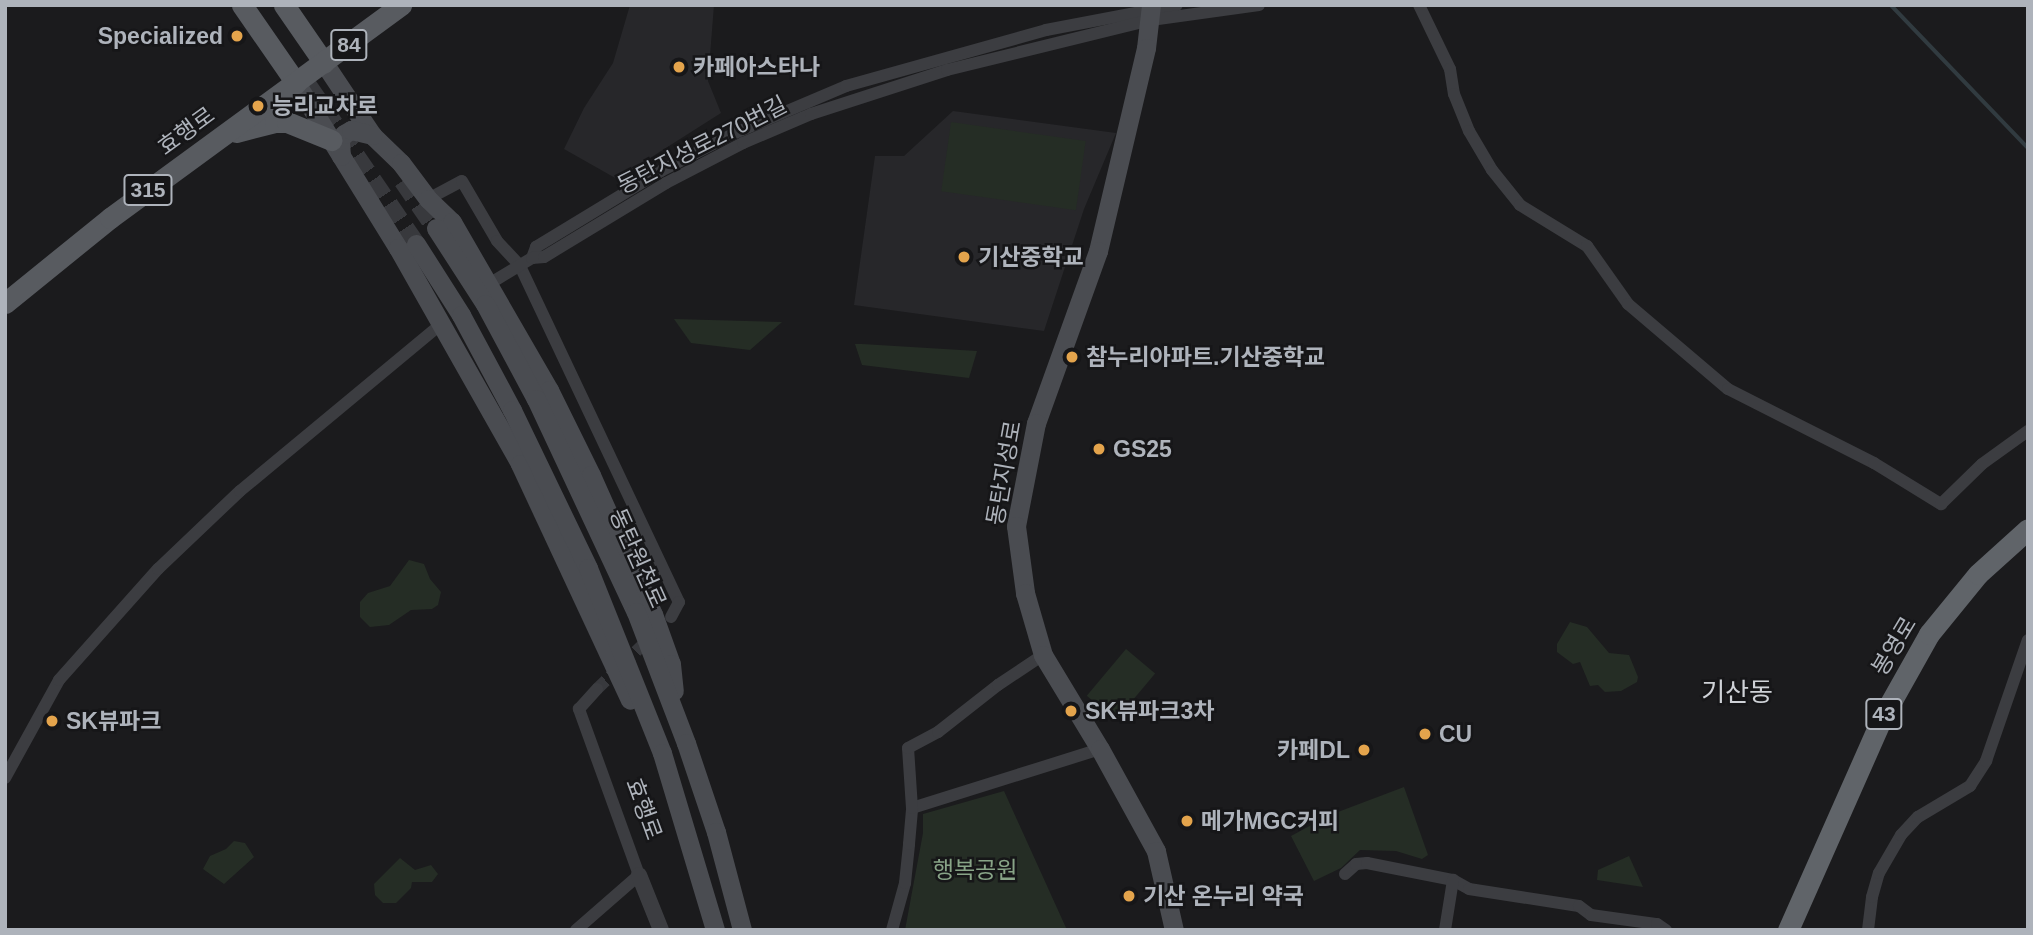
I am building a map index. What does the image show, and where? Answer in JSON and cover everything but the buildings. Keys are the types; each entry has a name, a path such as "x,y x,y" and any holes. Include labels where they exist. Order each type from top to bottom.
{"highway":[{"name":"봉영로","path":"1788,930 1883,716 1929,634 1978,574 2028,529"}],"main road":[{"path":"242,5 296,83 442,323 520,464 628,697 652,727"},
{"name":"84","path":"284,5 324,63"},
{"name":"효행로","path":"7,299 110,218 401,5"},
{"name":"동탄지성로","path":"1151,11 1098,251 1036,423 1016,526 1024,593 1043,656 1100,748 1156,851 1174,930"},
{"path":"324,63 372,135 401,163 428,199 452,222 549,390 632,564 671,664 676,716"},
{"path":"224,135 275,122 287,122 336,148"},
{"path":"336,148 344,134 351,130 372,135"},
{"name":"동탄원천로","path":"436,228 485,304 563,452 636,612 716,832 742,930"},
{"path":"416,244 461,315 539,463 588,568 652,727 715,930"}],"street":[{"path":"489,284 532,258 536,247 661,171 733,134 846,86 1045,30 1177,5"},
{"path":"1151,11 1259,5"},
{"path":"1419,5 1450,69 1454,93 1469,131 1506,188 1520,205 1587,246 1628,304 1728,389 1874,463 1941,504 1982,464 2028,431"},
{"path":"428,199 462,181 497,242 520,266 679,601 671,617"},
{"path":"5,778 59,680 158,569 240,491 442,323"},
{"path":"1868,930 1872,897 1879,873 1900,835 1918,817 1970,786 1986,761 2028,640"},
{"path":"892,930 905,883 912,808 908,748 938,732 998,685 1043,656"},
{"name":"효행로","path":"576,930 639,875 579,709 597,689"},
{"path":"912,808 1100,748"},
{"path":"1345,874 1356,864 1367,863 1452,880 1469,889 1579,906 1591,915 1657,924 1666,930"},
{"path":"639,875 661,930"},
{"path":"1445,930 1452,880"}],"shaded area":[{"path":"630,5 714,5 708,81 721,113 617,179 564,149 584,108 613,63"},
{"name":"기산중학교","path":"953,111 1116,133 1084,209 1044,331 854,305 875,156 904,156"}],"green space":[{"path":"951,122 1086,141 1076,210 941,191"},
{"path":"674,319 782,322 750,350 691,343"},
{"path":"855,344 977,351 969,378 862,365"},
{"path":"409,560 424,564 430,579 441,592 438,605 432,609 411,610 389,625 370,627 360,617 360,602 368,593 390,586"},
{"path":"1570,622 1587,627 1609,653 1629,655 1638,677 1637,682 1621,691 1605,692 1598,685 1590,686 1580,662 1573,664 1557,652 1557,644"},
{"path":"1126,649 1155,673 1116,720 1087,696"},
{"path":"1404,787 1428,855 1422,859 1396,851 1360,850 1341,868 1314,881 1291,836 1330,815"},
{"name":"행복공원","path":"1004,791 1067,930 905,930 923,833 923,814"},
{"path":"234,841 245,843 254,857 224,884 203,869 210,856 226,849"},
{"path":"1629,856 1643,887 1597,880 1598,870"},
{"path":"400,858 415,870 431,865 438,874 432,882 412,882 411,888 396,903 383,903 375,895 374,884"}],"waterway":[{"path":"1891,5 2028,148"}],"tunnel":[{"path":"307,84 416,244"},
{"path":"403,180 436,228"},
{"path":"597,689 650,638"}],"place":[{"name":"Specialized","path":"237,36"},
{"name":"카페아스타나","path":"679,67"},
{"name":"능리교차로","path":"258,106"},
{"name":"기산중학교","path":"964,257"},
{"name":"참누리아파트.기산중학교","path":"1072,357"},
{"name":"GS25","path":"1099,449"},
{"name":"SK뷰파크3차","path":"1071,711"},
{"name":"SK뷰파크","path":"52,721"},
{"name":"CU","path":"1425,734"},
{"name":"카페DL","path":"1364,750"},
{"name":"메가MGC커피","path":"1187,821"},
{"name":"기산 온누리 약국","path":"1129,896"}],"district":[{"name":"기산동","path":"1737,693"}]}
